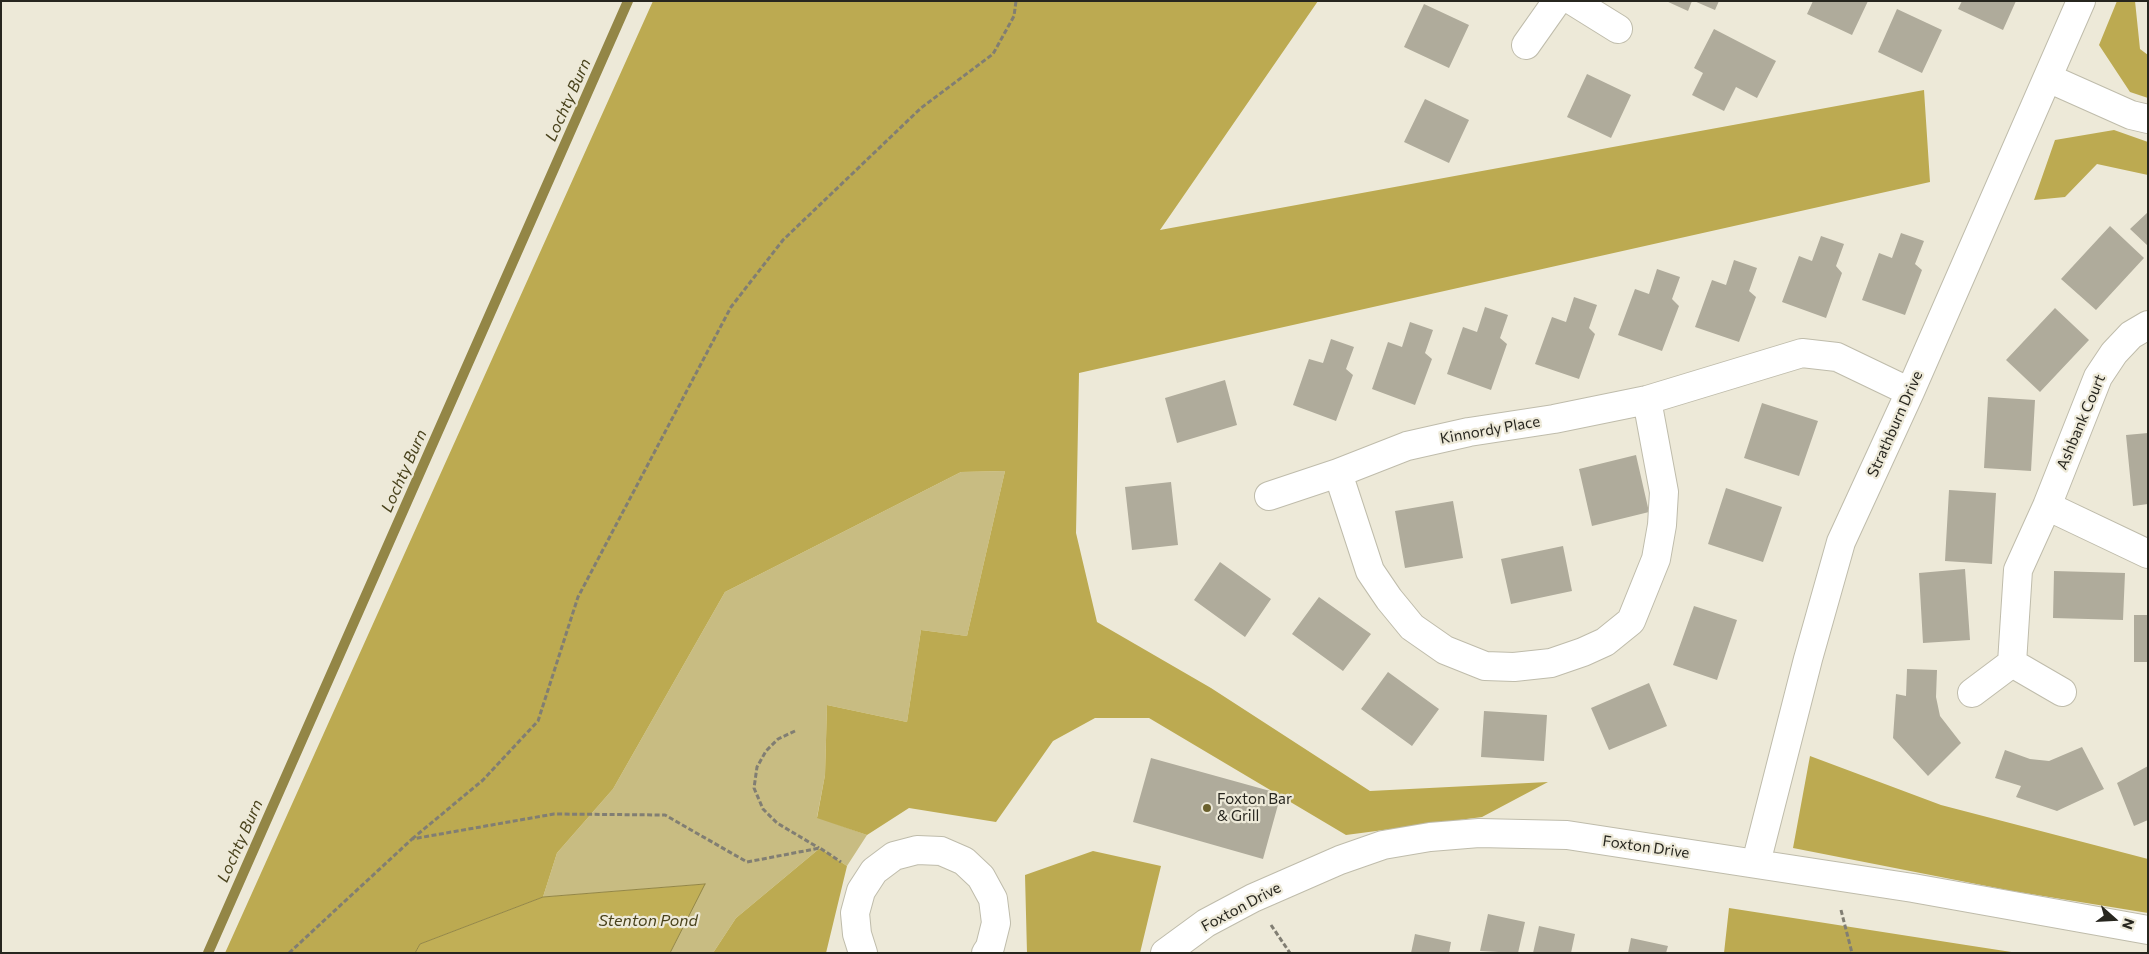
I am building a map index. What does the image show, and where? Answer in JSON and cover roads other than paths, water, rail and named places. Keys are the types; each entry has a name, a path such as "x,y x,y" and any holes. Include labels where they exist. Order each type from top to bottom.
{"street":[{"path":"1526,46 1557,1"},
{"path":"1573,1 1618,29"},
{"name":"Strathburn Drive","path":"1756,863 1808,659 1841,542 1910,392 2081,1"},
{"path":"2048,78 2131,115 2148,119"},
{"name":"Ashbank Court","path":"2012,664 2018,570 2047,506 2098,377 2114,353 2131,335 2148,325"},
{"name":"Kinnordy Place","path":"1269,496 1416,444 1469,432 1554,420 1647,400 1802,353 1837,357 1910,392"},
{"path":"1338,473 1370,571 1389,599 1412,627 1445,650 1485,666 1514,668 1551,663 1584,652 1605,642 1631,621 1656,559 1662,525 1664,492 1647,400"},
{"path":"2047,506 2148,554"},
{"path":"1972,693 2012,664 2062,692"},
{"name":"Foxton Drive","path":"1165,953 1206,923 1253,898 1340,860 1383,846 1430,837 1480,832 1567,835 1833,875 2148,930"},
{"path":"863,953 857,934 855,912 861,891 874,871 894,856 917,850 941,851 964,861 981,877 993,899 996,923 990,947 986,953"}],"water":[{"name":"Stenton Pond","path":"705,884 670,953 415,953 420,944 543,897"}],"waterway":[{"name":"Lochty Burn","path":"208,953 628,1"}],"place":[{"name":"Foxton Bar & Grill","path":"1207,808"}]}
